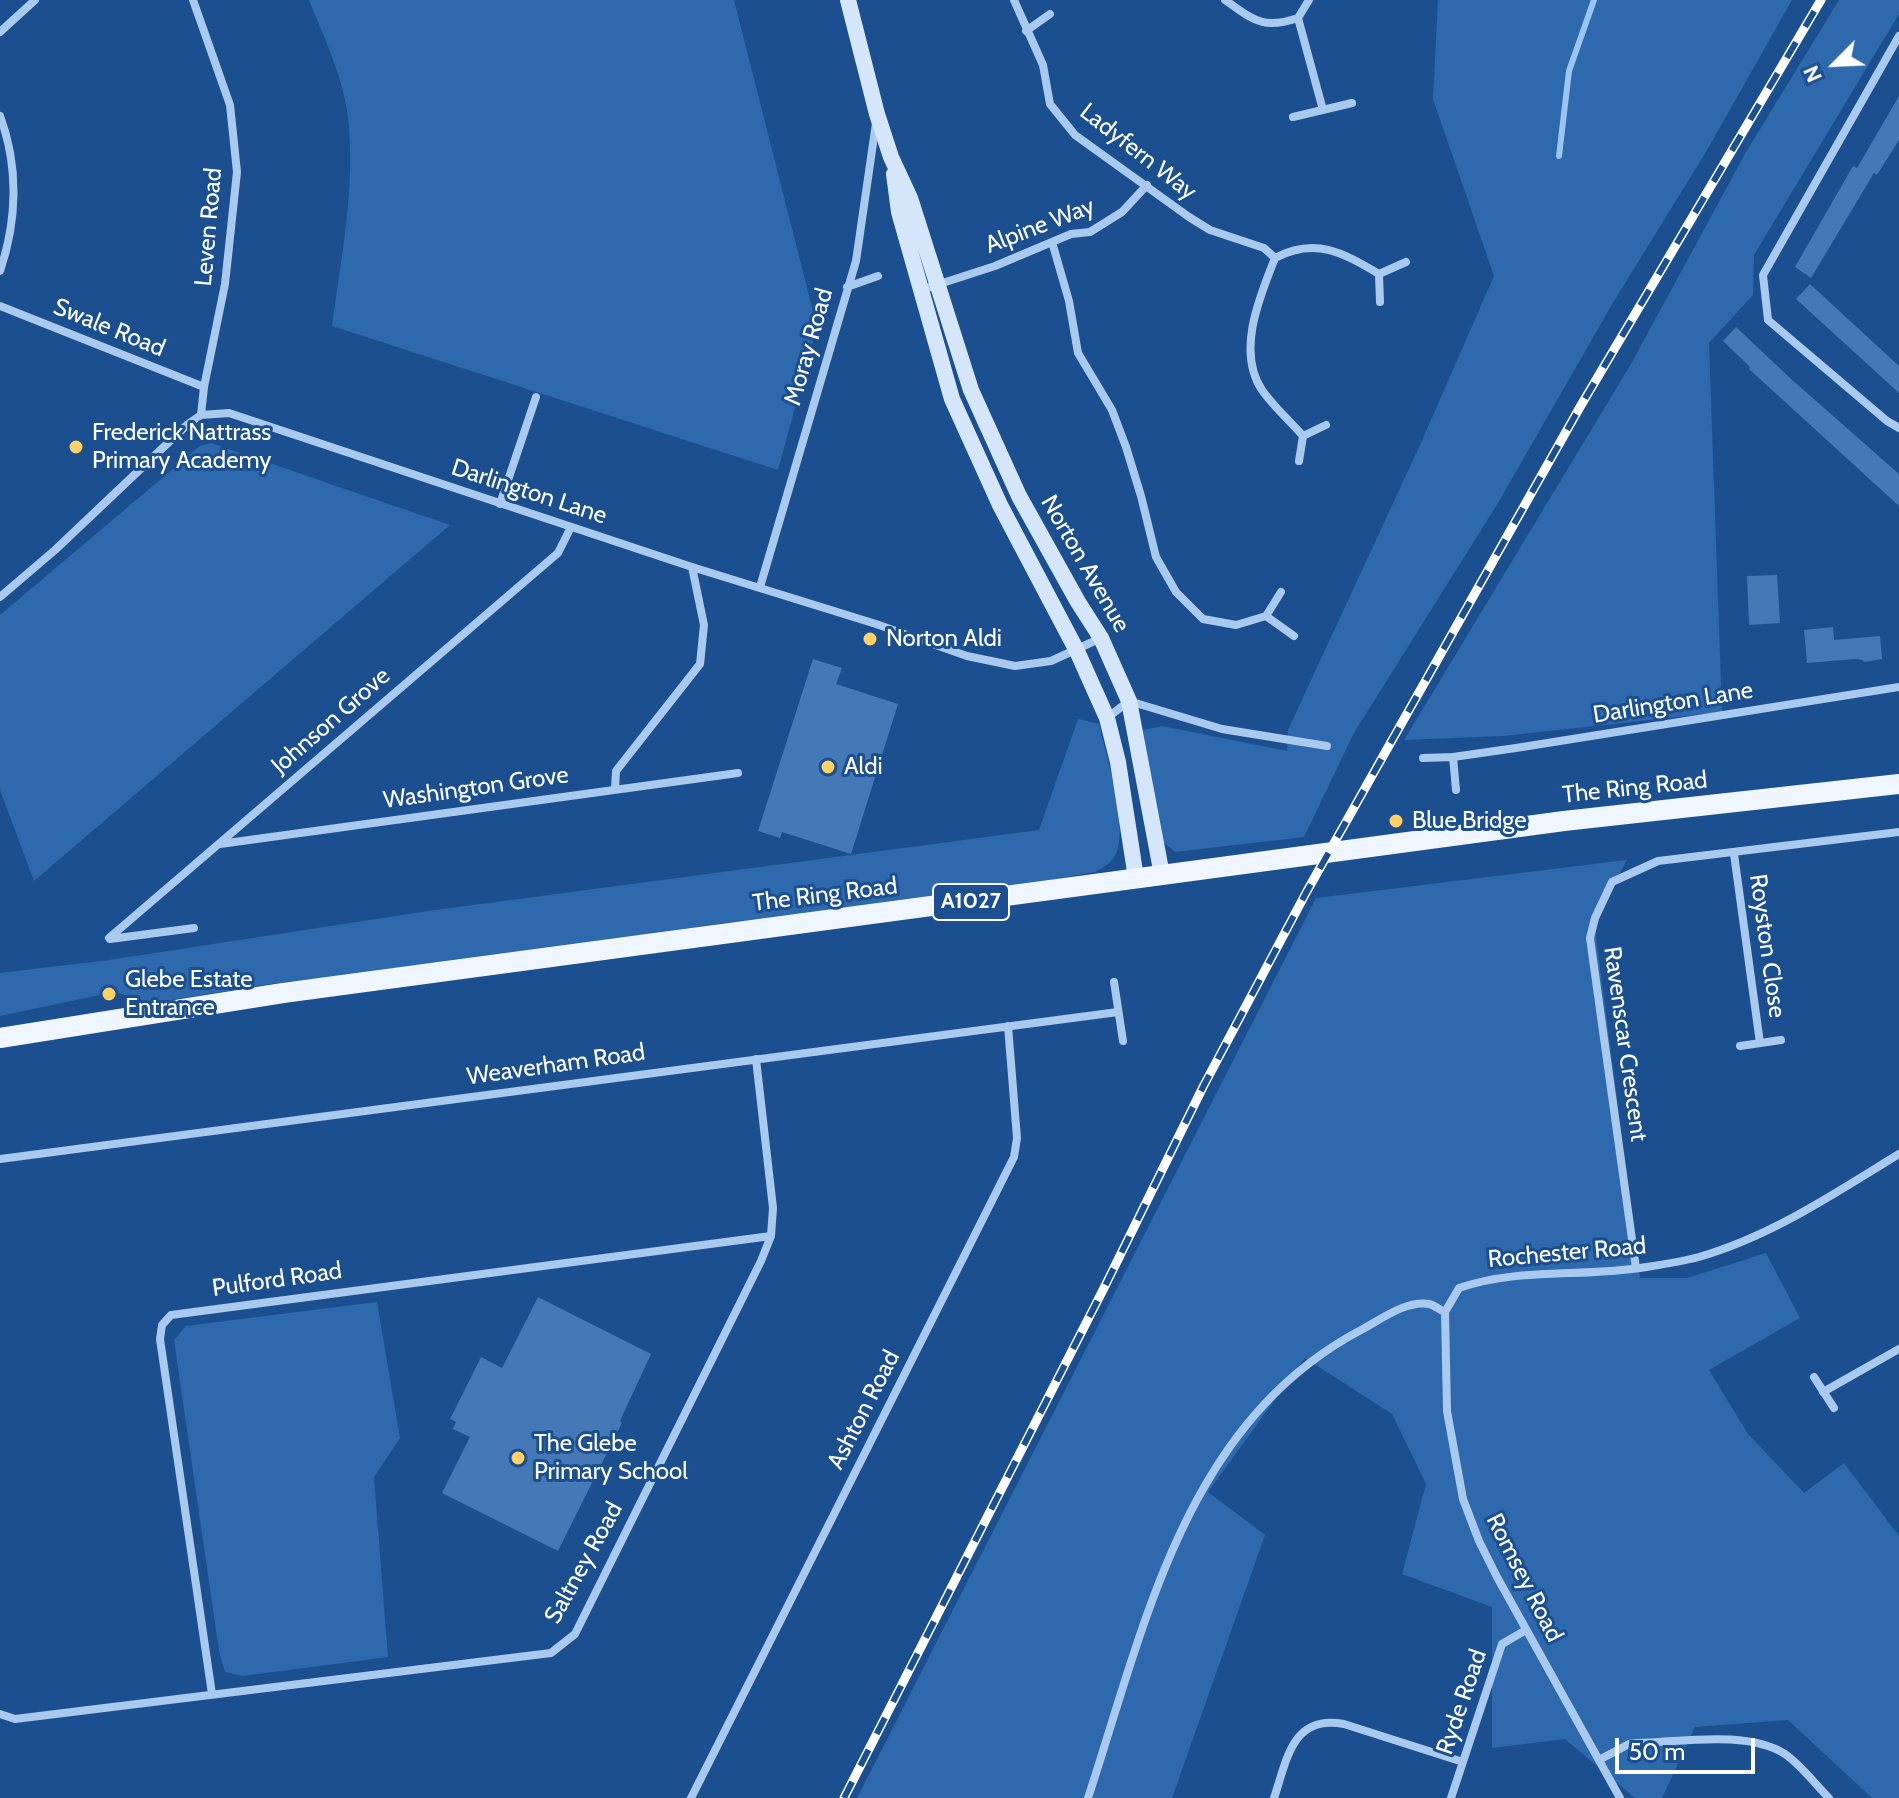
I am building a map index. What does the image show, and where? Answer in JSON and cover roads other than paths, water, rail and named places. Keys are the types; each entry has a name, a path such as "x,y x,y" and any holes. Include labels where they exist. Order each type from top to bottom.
{"main road":[{"name":"The Ring Road","path":"0,1038 283,993 1136,878 1564,821 1899,784"}],"street":[{"path":"0,32 35,0"},
{"name":"Leven Road","path":"193,0 230,105 237,172 225,284 201,415"},
{"name":"Norton Avenue","path":"848,0 877,114 891,157 910,198 952,399 1000,505 1077,651 1107,718 1118,762 1136,878"},
{"name":"Ladyfern Way","path":"1014,0 1043,65 1050,104 1075,135 1210,230 1264,248 1275,258"},
{"path":"1225,0 1257,22 1268,25 1298,18 1309,0"},
{"path":"1026,31 1050,14"},
{"path":"1298,18 1323,110"},
{"path":"1899,36 1763,275 1768,320 1899,428"},
{"path":"1293,117 1352,103"},
{"name":"Moray Road","path":"760,587 856,261 877,114"},
{"path":"0,116 8,137 15,198 7,250 0,271"},
{"name":"Alpine Way","path":"929,288 1071,234 1090,232 1122,212 1147,185"},
{"path":"1052,242 1069,301 1078,353 1112,410 1141,496 1156,557 1176,592 1203,619 1236,625 1266,616 1281,592"},
{"path":"1303,436 1260,388 1251,361 1253,325 1275,258 1295,248 1318,247 1356,261 1379,274"},
{"path":"1379,274 1406,262"},
{"path":"1379,274 1380,302"},
{"path":"847,287 878,276"},
{"name":"Norton Avenue","path":"929,288 1019,496 1101,638 1129,701 1162,875"},
{"name":"Swale Road","path":"0,306 204,387"},
{"path":"500,504 536,397"},
{"name":"Darlington Lane","path":"201,415 229,413 967,656 1015,666 1051,661 1101,638"},
{"path":"0,597 201,415"},
{"path":"1303,436 1326,425"},
{"path":"1299,461 1303,436"},
{"name":"Johnson Grove","path":"194,928 110,939 558,553 571,527"},
{"path":"615,789 616,771 700,664 704,625 692,567"},
{"path":"1266,616 1294,636"},
{"name":"Darlington Lane","path":"1423,758 1453,757 1899,687"},
{"path":"1107,718 1129,701 1222,729 1327,746"},
{"path":"1453,757 1456,790"},
{"name":"Washington Grove","path":"219,844 738,773"},
{"name":"Ravenscar Crescent","path":"1636,1268 1590,938 1595,918 1612,882 1658,861 1899,832"},
{"name":"Royston Close","path":"1734,854 1760,1043"},
{"path":"1114,982 1123,1041"},
{"name":"Weaverham Road","path":"0,1159 1118,1012"},
{"name":"Ashton Road","path":"691,1798 1014,1157 1017,1138 1008,1026"},
{"name":"Royston Close","path":"1740,1046 1781,1040"},
{"name":"Saltney Road","path":"0,1714 15,1719 551,1653 575,1634 771,1236 773,1208 756,1059"},
{"name":"Rochester Road","path":"1445,1312 1459,1288 1486,1278 1636,1268 1698,1257 1739,1243 1781,1225 1899,1154"},
{"name":"Pulford Road","path":"212,1694 160,1339 162,1325 171,1315 771,1236"},
{"path":"1088,1798 1178,1534 1203,1485 1227,1450 1281,1387 1353,1334 1414,1305 1428,1304 1445,1312"},
{"name":"Romsey Road","path":"1445,1312 1447,1411 1463,1499 1479,1541 1620,1798"},
{"path":"1823,1392 1899,1349"},
{"path":"1814,1377 1834,1408"},
{"name":"Ryde Road","path":"1451,1798 1502,1644 1526,1630"},
{"path":"1274,1798 1294,1741 1315,1724 1344,1724 1463,1762"},
{"path":"1599,1760 1637,1743 1752,1741 1788,1756 1829,1798"}],"waterway":[{"path":"1559,156 1569,71 1594,0"}],"railway":[{"path":"844,1798 1204,1085 1307,891 1580,407 1821,0"}],"place":[{"name":"Frederick Nattrass Primary Academy","path":"76,447"},
{"name":"Norton Aldi","path":"870,639"},
{"name":"Aldi","path":"828,767"},
{"name":"Blue Bridge","path":"1396,821"},
{"name":"Glebe Estate Entrance","path":"109,994"},
{"name":"The Glebe Primary School","path":"518,1458"}]}
